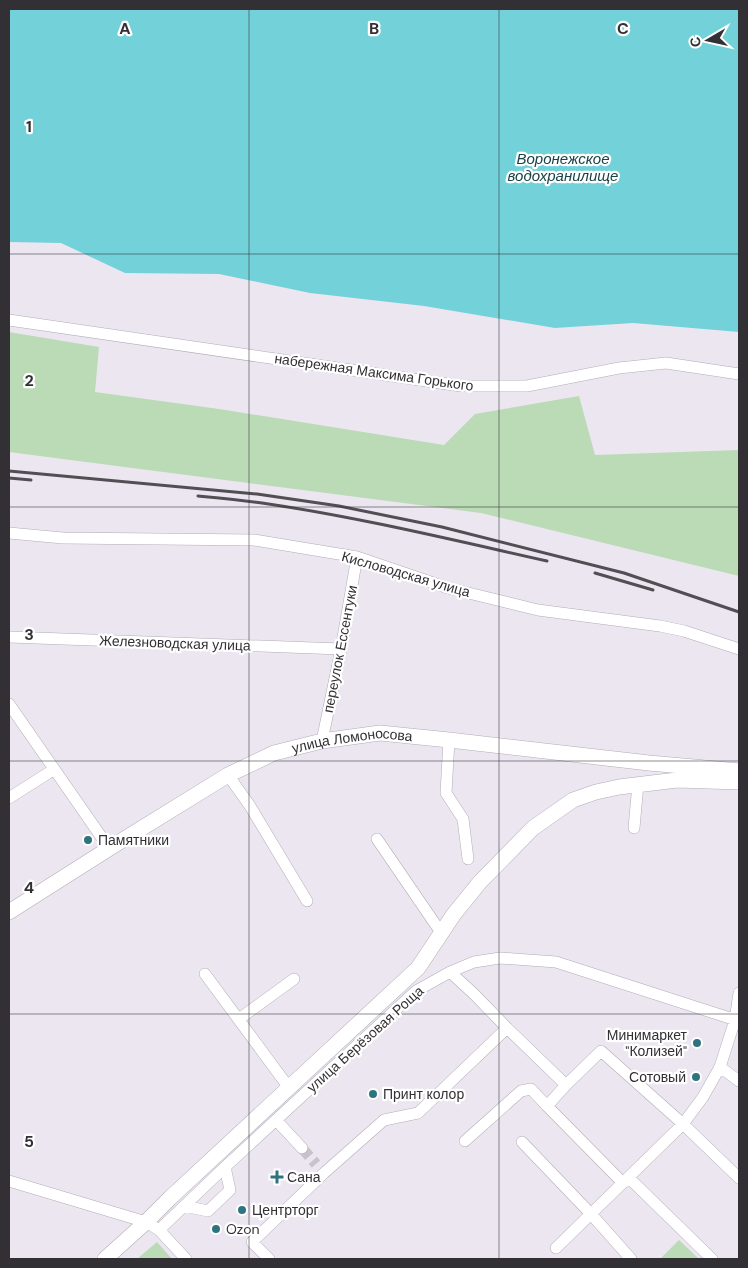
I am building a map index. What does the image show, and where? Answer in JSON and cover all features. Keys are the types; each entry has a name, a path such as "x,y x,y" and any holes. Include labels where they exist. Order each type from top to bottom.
{"main road":[{"name":"улица Ломоносова","path":"9,912 108,848 228,776 274,753 322,741 380,733 739,771"},
{"path":"105,1259 418,968 454,914 480,882 533,828 573,800 596,792 638,784 677,780 739,782"}],"street":[{"name":"набережная Максима Горького","path":"9,320 461,386 527,386 619,368 666,363 739,374"},
{"name":"Кисловодская улица","path":"9,533 63,538 254,540 357,557 448,588 538,610 660,626 684,631 739,649"},
{"name":"переулок Ессентуки","path":"322,741 357,557"},
{"name":"Железноводская улица","path":"9,637 341,649"},
{"path":"9,704 108,848"},
{"path":"449,740 446,793 463,819 468,859"},
{"path":"9,798 54,770"},
{"path":"228,776 250,806 307,901"},
{"path":"634,828 638,784"},
{"path":"377,840 442,934"},
{"name":"улица Берёзовая Роща","path":"160,1230 225,1167 416,991 450,972 474,962 500,958 556,962 737,1021"},
{"path":"450,972 566,1086"},
{"path":"205,974 284,1081 291,1087"},
{"path":"239,1019 294,979"},
{"path":"556,1248 683,1124 704,1097 720,1067 737,1021 739,994"},
{"path":"269,1259 252,1242 320,1168 384,1120 418,1113 507,1028"},
{"path":"548,1106 602,1051 683,1124 739,1178"},
{"path":"720,1067 739,1081"},
{"path":"465,1141 521,1091 531,1089 712,1259"},
{"path":"276,1120 302,1148"},
{"path":"522,1142 632,1259"},
{"path":"184,1206 208,1211 230,1190 225,1167"},
{"path":"9,1181 146,1222 160,1230 186,1259"}],"green space":[{"path":"9,332 99,347 95,392 219,409 444,445 475,414 579,396 595,455 739,450 739,576 481,513 9,452"},
{"path":"679,1240 699,1259 660,1259"},
{"path":"157,1242 172,1259 137,1259"}],"water":[{"name":"Воронежское водохранилище","path":"9,9 739,9 739,332 633,323 555,328 424,306 310,293 219,274 125,273 61,243 9,242"}],"tunnel":[{"path":"302,1148 316,1164"}],"railway":[{"path":"9,471 257,494 339,506 442,527 624,573 739,612"},
{"path":"9,478 31,480"},
{"path":"198,496 262,503 334,515 547,561"},
{"path":"595,573 653,590"}],"place":[{"name":"Памятники","path":"88,840"},
{"name":"Минимаркет \"Колизей\"","path":"697,1043"},
{"name":"Сотовый","path":"696,1077"},
{"name":"Принт колор","path":"373,1094"},
{"name":"Сана","path":"277,1177"},
{"name":"Центрторг","path":"242,1210"},
{"name":"Ozon","path":"216,1229"}]}
